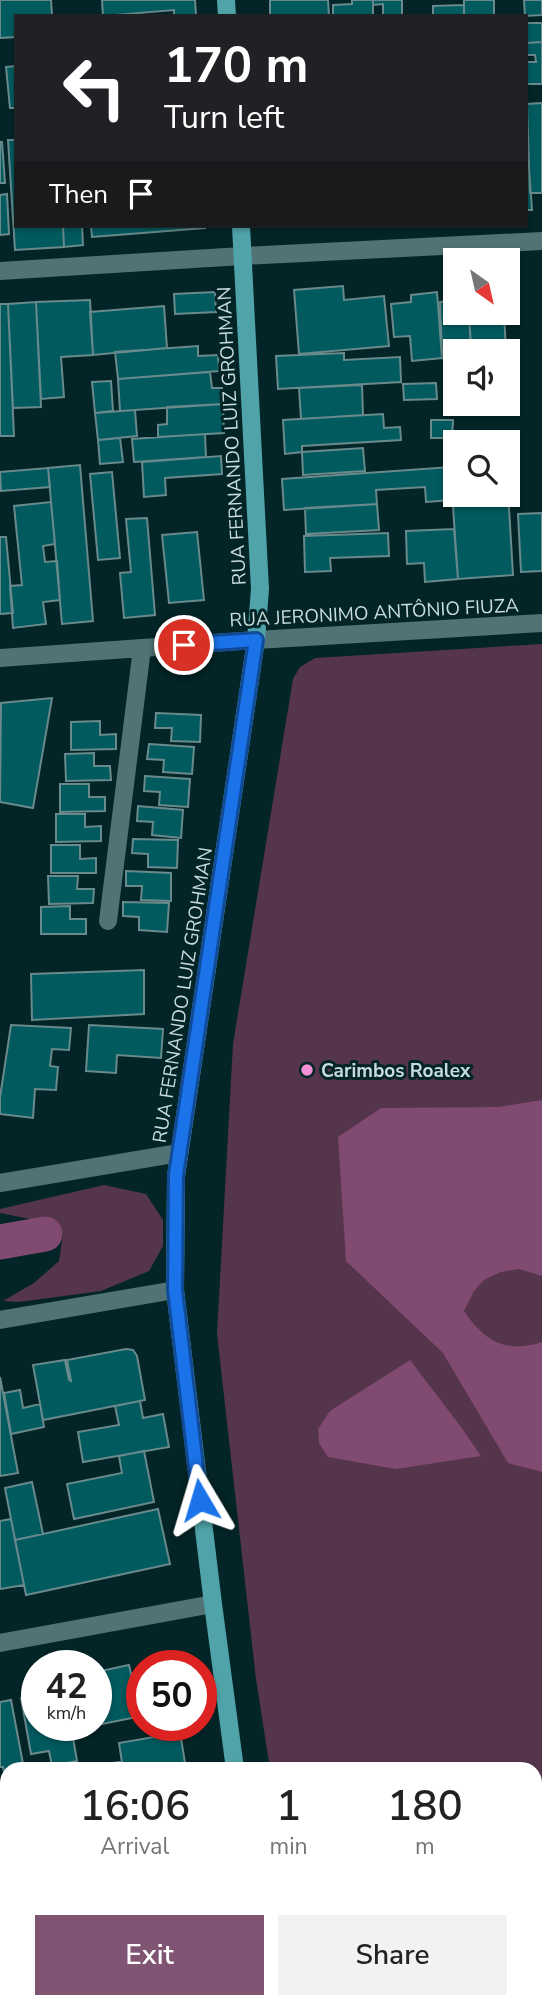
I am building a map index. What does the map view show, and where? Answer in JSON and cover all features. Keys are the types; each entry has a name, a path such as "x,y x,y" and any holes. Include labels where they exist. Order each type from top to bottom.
{"main road":[{"name":"RUA FERNANDO LUIZ GROHMAN","path":"234,1762 175,1290 176,1175 256,640 260,589 241,228"}],"street":[{"path":"0,271 542,241"},
{"name":"RUA JERONIMO ANTÔNIO FIUZA","path":"0,658 542,623"},
{"path":"108,921 142,648"},
{"path":"0,1183 179,1153"},
{"path":"0,1320 175,1290"},
{"path":"0,1643 213,1604"}],"shaded area":[{"path":"542,644 542,1762 269,1762 256,1679 217,1334 233,1044 293,679 300,667 315,658"},
{"path":"542,1100 542,1276 519,1269 501,1272 484,1280 474,1291 464,1311 480,1330 497,1342 517,1346 542,1342 542,1472 508,1463 443,1353 346,1261 338,1137 381,1108 499,1107"},
{"path":"104,1185 146,1194 163,1220 163,1246 149,1271 101,1291 19,1302 3,1301 34,1283 59,1261 63,1234 35,1220 0,1213 0,1209"},
{"path":"410,1360 481,1456 396,1469 328,1457 319,1443 318,1429 330,1411"}],"building":[{"path":"0,0 51,0 52,14 14,14 14,37 0,38"},
{"path":"102,0 195,0 196,14 174,14 174,10 103,14"},
{"path":"270,0 328,0 329,14 270,14"},
{"path":"352,0 373,0 373,14 333,14 333,5 352,4"},
{"path":"373,0 402,0 402,14 383,14 383,4 373,5"},
{"path":"464,0 494,0 494,14 464,14"},
{"path":"524,0 542,0 542,15 525,14"},
{"path":"464,5 464,14 433,14 433,6"},
{"path":"528,23 542,23 542,42 528,43"},
{"path":"542,42 542,84 528,84 528,62 536,62 535,55 528,55 528,43"},
{"path":"14,66 14,108 10,108 6,67"},
{"path":"542,103 542,193 530,193 528,104"},
{"path":"8,140 14,140 14,228 63,228 64,247 15,250"},
{"path":"2,142 5,183 0,183"},
{"path":"528,152 532,210 528,210"},
{"path":"7,194 9,234 0,235 0,195"},
{"path":"63,228 82,228 83,245 64,247"},
{"path":"91,228 205,228 92,237"},
{"path":"343,286 344,300 384,296 389,346 299,354 294,290"},
{"path":"215,292 216,312 175,314 174,294"},
{"path":"437,292 442,358 412,361 410,336 394,337 391,304 411,302 411,295"},
{"path":"90,300 93,355 61,357 64,397 41,399 36,302"},
{"path":"36,302 41,407 13,408 8,304"},
{"path":"440,302 443,302 443,326 470,326 470,339 443,339 442,353"},
{"path":"0,304 8,304 14,436 0,436"},
{"path":"164,306 167,348 93,355 90,312"},
{"path":"470,326 505,326 505,339 471,339"},
{"path":"198,346 198,356 218,355 219,371 118,379 115,352"},
{"path":"344,353 344,360 400,357 401,382 278,389 276,356"},
{"path":"210,372 212,388 222,388 223,404 120,411 118,379"},
{"path":"111,381 113,411 95,413 92,382"},
{"path":"436,383 437,399 404,400 403,384"},
{"path":"362,385 363,415 301,419 299,388"},
{"path":"223,404 224,433 158,437 158,425 167,424 167,407"},
{"path":"135,410 137,436 98,440 95,413"},
{"path":"383,414 384,428 400,427 401,440 302,446 302,452 285,454 283,420"},
{"path":"431,420 453,420 452,430 443,430 443,438 431,438"},
{"path":"205,434 206,457 134,462 132,439"},
{"path":"120,438 123,462 100,464 98,440"},
{"path":"363,448 365,471 303,475 302,452"},
{"path":"221,456 222,474 165,478 166,495 144,497 142,462"},
{"path":"80,465 93,621 62,624 48,468"},
{"path":"48,468 50,487 1,491 0,472"},
{"path":"443,468 443,501 426,502 425,487 376,490 377,504 284,510 282,479"},
{"path":"112,472 120,558 98,560 90,474"},
{"path":"51,502 55,544 43,546 45,562 57,561 60,600 43,602 46,624 13,628 10,586 22,585 14,506"},
{"path":"377,504 379,530 306,534 305,508"},
{"path":"453,507 509,507 513,575 458,579"},
{"path":"542,513 542,571 521,572 518,514"},
{"path":"147,518 155,615 124,618 120,573 131,572 126,519"},
{"path":"454,529 458,579 425,582 424,563 407,564 406,531"},
{"path":"197,532 204,600 169,603 162,535"},
{"path":"388,533 389,556 330,558 331,571 305,572 304,536"},
{"path":"0,537 6,537 13,613 0,614"},
{"path":"52,698 33,808 0,802 1,703"},
{"path":"156,713 201,715 200,742 171,741 172,728 155,728"},
{"path":"100,721 100,735 116,734 116,749 71,750 71,722"},
{"path":"149,744 194,747 192,774 163,772 164,760 147,759"},
{"path":"94,753 94,766 110,766 111,780 66,781 65,754"},
{"path":"145,776 190,779 188,807 159,805 160,792 144,791"},
{"path":"60,784 89,784 89,797 105,797 105,811 60,812"},
{"path":"138,806 183,810 181,838 152,835 153,822 137,821"},
{"path":"56,814 85,814 85,827 101,826 101,841 56,842"},
{"path":"133,839 178,840 177,868 148,867 148,854 132,853"},
{"path":"51,845 80,845 80,859 96,858 96,873 51,873"},
{"path":"126,871 171,873 171,901 141,900 142,886 126,886"},
{"path":"48,876 78,876 77,889 94,889 93,903 49,904"},
{"path":"123,902 169,903 167,932 139,930 139,917 123,916"},
{"path":"70,906 70,919 86,919 86,934 41,934 41,907"},
{"path":"144,970 144,1014 32,1020 31,974"},
{"path":"11,1025 71,1028 69,1050 52,1049 50,1066 58,1067 56,1090 35,1089 33,1118 0,1114"},
{"path":"89,1025 163,1029 161,1058 117,1055 116,1073 86,1071"},
{"path":"133,1350 137,1356 145,1400 43,1420 33,1365 65,1360 71,1381 67,1360"},
{"path":"0,1377 18,1473 0,1476"},
{"path":"20,1390 23,1408 40,1404 44,1427 11,1434 4,1393"},
{"path":"140,1401 143,1418 163,1414 169,1447 83,1462 78,1432 119,1425 115,1406"},
{"path":"144,1451 154,1502 74,1519 67,1484 122,1473 119,1456"},
{"path":"32,1482 43,1534 15,1540 5,1488"},
{"path":"158,1509 170,1564 26,1595 15,1540"},
{"path":"11,1519 24,1585 0,1589 0,1521"},
{"path":"126,1666 126,1719 112,1722 112,1669"},
{"path":"11,1700 23,1762 0,1762 0,1702"},
{"path":"29,1741 74,1741 77,1761 51,1762 49,1751 31,1754"},
{"path":"181,1741 185,1762 122,1762 119,1743"}],"waterway":[{"path":"0,1242 45,1234"}],"place":[{"name":"Carimbos Roalex","path":"307,1070"}],"route":[{"path":"184,645 256,640 176,1175 175,1290 200,1500"}]}
